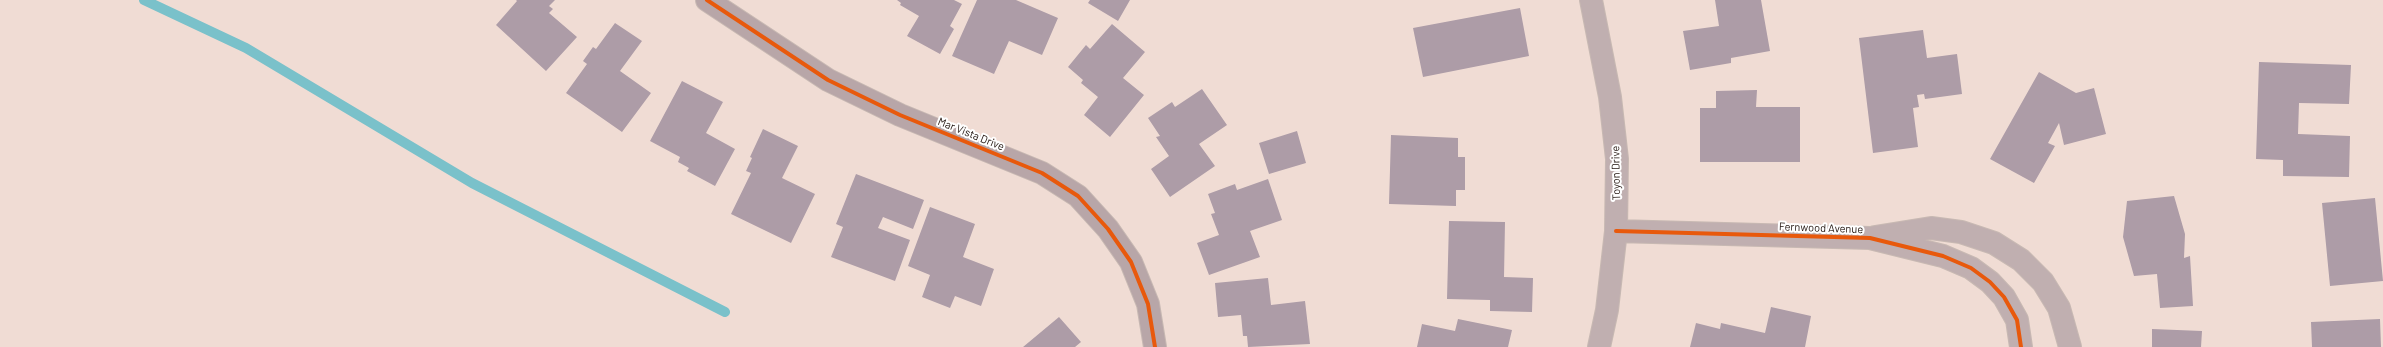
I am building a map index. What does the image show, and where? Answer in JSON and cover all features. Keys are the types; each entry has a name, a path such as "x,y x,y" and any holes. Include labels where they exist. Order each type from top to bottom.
{"street":[{"name":"Mar Vista Drive","path":"707,0 828,80 900,115 1042,173 1078,196 1108,229 1131,262 1148,304 1155,347"},
{"name":"Toyon Drive","path":"1591,0 1610,97 1617,159 1616,231 1607,310 1599,347"},
{"name":"Fernwood Avenue","path":"1616,231 1870,238 1931,228 1960,232 1994,243 2021,260 2043,282 2059,308 2070,347"},
{"name":"Fernwood Avenue","path":"1870,238 1943,256 1978,272 2004,297 2017,320 2021,347"}],"building":[{"path":"516,0 555,0 549,6 553,9 549,13 577,37 546,71 496,25 517,1"},
{"path":"897,0 954,0 962,4 950,26 954,29 940,54 907,36 919,16 900,5 901,3"},
{"path":"977,0 1016,0 1058,18 1042,55 1009,41 994,74 952,56"},
{"path":"1090,0 1130,0 1118,21 1088,3"},
{"path":"1715,0 1761,0 1770,51 1731,58 1731,63 1690,70 1683,31 1719,26"},
{"path":"1520,8 1529,56 1423,77 1413,28"},
{"path":"615,23 642,41 620,71 651,93 622,132 566,93 587,64 583,61 593,47 596,49"},
{"path":"1112,24 1145,52 1123,78 1144,95 1110,137 1084,115 1098,97 1081,83 1083,80 1068,67 1086,45 1090,49"},
{"path":"1923,30 1927,58 1957,54 1962,94 1925,99 1924,94 1917,95 1919,107 1913,108 1918,147 1873,153 1859,38"},
{"path":"2259,62 2351,65 2349,104 2299,103 2298,134 2350,136 2349,177 2283,176 2283,160 2256,159"},
{"path":"2039,72 2076,93 2094,88 2106,134 2064,145 2059,123 2048,143 2055,146 2034,183 1990,159"},
{"path":"682,81 723,102 706,133 735,149 715,186 687,171 689,168 678,162 680,157 650,141"},
{"path":"1202,89 1227,125 1199,144 1215,166 1170,197 1151,169 1169,156 1156,137 1160,136 1148,118 1172,102 1175,107"},
{"path":"1757,90 1756,107 1800,107 1800,162 1700,162 1700,108 1716,108 1716,91"},
{"path":"763,129 798,146 782,178 815,194 791,243 731,214 751,173 746,171 752,158 750,157"},
{"path":"1297,131 1306,163 1269,174 1259,143"},
{"path":"1391,135 1458,138 1458,157 1465,157 1465,190 1456,190 1456,206 1389,204"},
{"path":"856,174 924,200 913,229 883,217 878,228 910,240 895,281 831,257 843,227 836,224"},
{"path":"1268,179 1282,220 1250,231 1260,257 1209,275 1197,243 1219,235 1211,214 1215,213 1208,194 1235,184 1237,190"},
{"path":"2174,196 2185,234 2184,258 2190,256 2193,306 2160,308 2157,274 2134,276 2123,237 2127,201"},
{"path":"2375,198 2383,281 2330,286 2322,203"},
{"path":"930,207 975,224 963,257 994,269 981,306 955,296 950,308 922,297 930,275 908,266"},
{"path":"1449,221 1505,222 1504,277 1533,278 1532,312 1490,311 1490,300 1447,299"},
{"path":"1268,278 1271,305 1305,301 1310,344 1248,347 1247,336 1243,336 1241,315 1218,317 1215,283"},
{"path":"1771,307 1811,316 1805,347 1690,347 1696,323 1720,329 1721,323 1765,333"},
{"path":"1059,317 1081,342 1075,347 1023,347"},
{"path":"1458,319 1512,330 1508,347 1417,347 1422,324 1455,331"},
{"path":"2380,319 2381,347 2312,347 2311,322"},
{"path":"2152,329 2202,331 2201,347 2152,347"}],"waterway":[{"path":"144,0 246,48 472,183 725,312"}],"cycle path":[{"path":"707,0 828,80 900,115 1042,173 1078,196 1108,229 1131,262 1148,304 1155,347"},
{"path":"1616,231 1870,238 1943,256 1971,268 1990,282 2004,297 2017,320 2021,347"}]}
